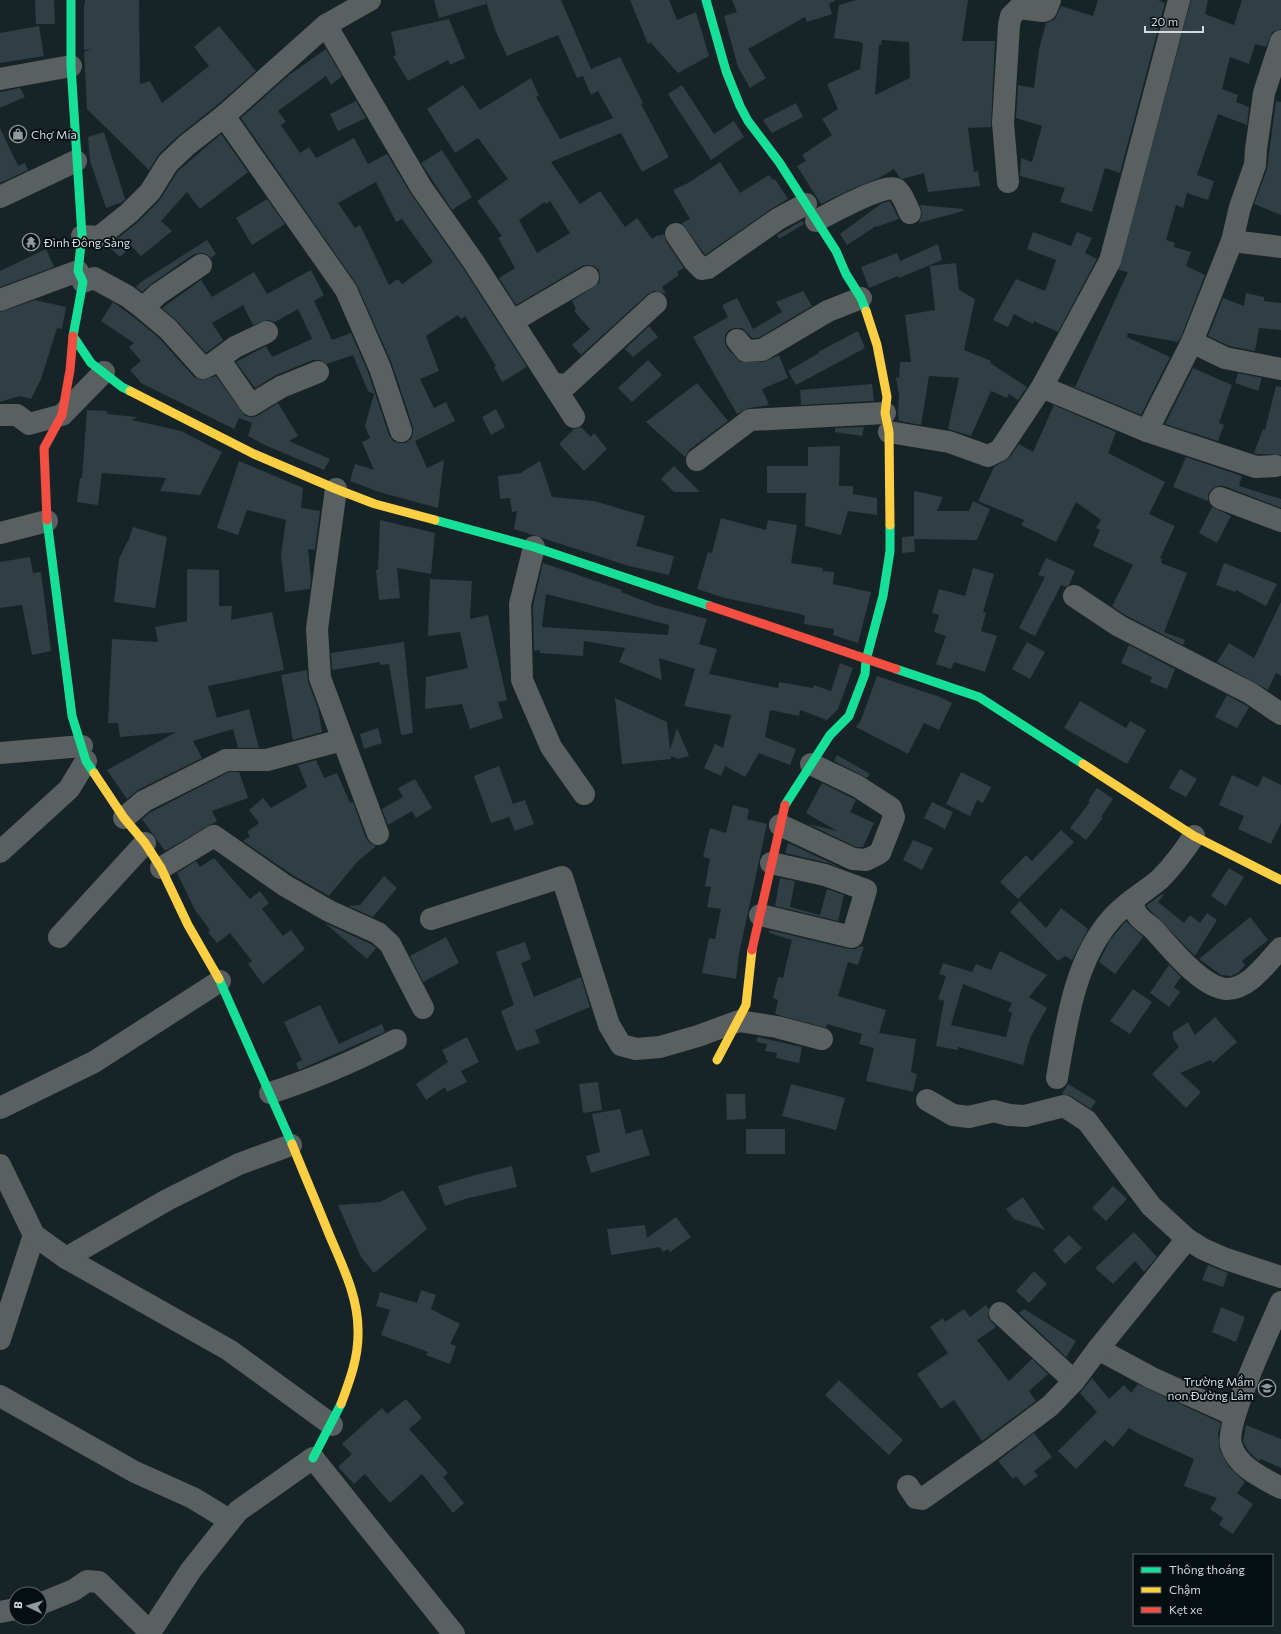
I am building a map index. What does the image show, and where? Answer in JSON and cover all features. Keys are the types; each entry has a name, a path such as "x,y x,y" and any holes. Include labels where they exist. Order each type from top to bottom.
{"street":[{"path":"62,415 70,370 80,277 82,236 71,66 71,0"},
{"path":"82,236 98,237 129,214 150,192 168,163 187,145 224,116 326,25 370,0"},
{"path":"706,0 726,71 740,106 748,121 779,162 811,212 861,298 880,360 887,397 890,543 888,574 866,660 865,674 849,716 830,735 785,804 751,957 746,1005 740,1014 739,1021 717,1060"},
{"path":"1008,182 1004,122 1008,25 1010,16 1019,8 1042,11 1046,10 1050,0"},
{"path":"697,460 750,420 887,422 988,456 1000,450 1042,387 1110,261 1179,0"},
{"path":"326,25 421,187 474,261 574,417"},
{"path":"1147,431 1192,342 1232,241 1240,207 1255,165 1256,149 1272,95 1281,41"},
{"path":"0,79 71,66"},
{"path":"224,116 346,290 380,368 401,431"},
{"path":"0,197 76,161"},
{"path":"676,234 694,261 702,269 708,268 778,219 811,212 893,188 898,190 910,213"},
{"path":"1232,241 1281,247"},
{"path":"143,308 158,294 201,265"},
{"path":"0,300 80,277 94,278 127,296 143,308 168,329 200,367 203,368 219,359 235,347 267,332"},
{"path":"512,321 588,277"},
{"path":"737,340 746,351 762,350 828,311 861,298"},
{"path":"553,384 567,385 656,303"},
{"path":"73,336 91,363 122,387 254,454 336,489 375,504 534,547 979,697 1194,836 1281,880"},
{"path":"1192,342 1225,358 1281,369"},
{"path":"219,359 252,405 281,387 318,372"},
{"path":"48,1601 74,1590 87,1581 99,1582 149,1633 191,1570 229,1520 238,1511 313,1458 332,1425 348,1388 357,1350 357,1312 349,1281 270,1093 220,981 188,925 160,868 145,843 124,818 84,754 72,716 47,521 44,448 62,415 104,372"},
{"path":"1042,387 1147,431 1256,467 1276,466"},
{"path":"0,415 17,415 29,424 62,415"},
{"path":"336,489 317,629 320,678 378,834"},
{"path":"1220,498 1281,521"},
{"path":"0,533 47,521"},
{"path":"534,547 520,604 522,680 551,747 584,794"},
{"path":"1074,596 1119,626 1250,693 1281,714"},
{"path":"124,818 144,801 226,760 267,760 342,740"},
{"path":"0,753 84,754"},
{"path":"0,852 69,789 84,754"},
{"path":"780,825 853,859 866,860 880,853 884,839 894,817 891,808 857,786 811,764"},
{"path":"160,868 214,836 284,884 329,911 378,933 390,944 422,1008"},
{"path":"1057,1078 1077,983 1087,954 1114,915 1160,879 1180,856 1194,836"},
{"path":"60,937 145,843"},
{"path":"760,915 852,937 866,890 825,875 771,863"},
{"path":"431,919 562,877 609,1025 621,1045 636,1048 660,1047 698,1036 739,1021 777,1027 822,1039"},
{"path":"1135,899 1134,909 1141,920 1153,929 1174,954 1197,974 1212,984 1226,989 1236,987 1250,980 1281,948"},
{"path":"0,1108 94,1062 220,981"},
{"path":"270,1093 302,1083 337,1069 396,1040"},
{"path":"927,1100 953,1115 970,1117 994,1112 1026,1116 1064,1106 1087,1121 1150,1206 1187,1239 1214,1254 1281,1277"},
{"path":"66,1258 167,1200 206,1180 239,1164 291,1145"},
{"path":"0,1165 34,1235 66,1258 229,1350 332,1425"},
{"path":"0,1339 34,1235"},
{"path":"908,1486 916,1498 922,1499 1008,1438 1050,1406 1074,1381 1187,1239"},
{"path":"1281,1302 1234,1415 1230,1436 1231,1446 1237,1458 1250,1471 1281,1488"},
{"path":"1000,1314 1074,1381"},
{"path":"1098,1349 1152,1378 1234,1415"},
{"path":"0,1396 135,1472 193,1498 229,1520"},
{"path":"313,1458 454,1634"}],"building":[{"path":"35,0 54,0 55,24 36,24"},
{"path":"85,0 139,0 140,84 150,81 162,103 209,66 194,47 219,26 256,71 216,106 178,136 159,154 149,170 87,109 84,52 91,49 84,50"},
{"path":"434,0 561,0 591,69 620,57 643,103 641,104 669,157 642,172 621,133 551,162 580,204 600,191 625,227 637,218 652,239 658,235 664,234 666,241 684,268 677,272 679,275 662,287 666,294 654,291 648,294 581,355 572,345 590,329 574,311 576,309 572,301 599,283 599,270 594,266 582,266 516,305 499,278 515,268 498,238 502,236 477,201 508,179 478,138 455,153 427,109 463,85 480,110 531,78 539,96 536,97 560,139 613,118 598,91 591,95 583,76 577,78 558,35 507,56 496,32 486,2 486,4 439,18","holes":["550,201 570,233 537,253 519,220 545,202 546,204"]},
{"path":"630,0 669,0 677,20 696,12 709,56 678,73 650,42 648,44"},
{"path":"732,0 836,0 829,4 832,14 807,22 805,17 748,49 766,78 750,88 738,67 724,16 737,12"},
{"path":"856,0 968,0 962,41 995,41 991,127 968,128 974,172 978,171 980,186 928,192 924,173 903,179 900,178 894,169 879,178 821,204 797,166 806,161 802,155 832,135 822,119 838,109 827,84 860,69 863,44 861,42 834,38 839,5","holes":["882,40 909,42 910,78 875,95 879,45 881,45"]},
{"path":"1098,0 1158,0 1165,3 1120,173 1105,168 1092,212 1060,202 1065,188 1020,176 1021,158 1032,162 1042,126 1016,118 1018,85 1034,88 1039,49 1046,23 1055,19 1061,6 1093,16"},
{"path":"1191,0 1208,0 1205,14 1234,25 1242,0 1281,0 1281,29 1272,32 1266,47 1255,44 1249,64 1230,57 1222,89 1238,95 1236,102 1249,107 1247,125 1218,114 1197,175 1214,181 1208,200 1187,193 1183,208 1176,205 1166,240 1175,243 1174,247 1191,252 1186,266 1205,275 1181,337 1178,342 1128,333 1127,337 1170,357 1141,415 1064,383 1075,387 1128,272 1119,270"},
{"path":"449,19 465,58 450,65 448,60 408,81 393,56 396,55 391,32"},
{"path":"39,26 44,56 0,63 0,33"},
{"path":"326,49 342,76 331,85 326,76 278,111 286,122 281,125 300,153 309,147 316,158 354,138 368,164 387,154 411,194 463,268 527,367 502,382 494,367 496,366 465,316 461,319 458,315 426,336 439,371 420,379 434,408 446,402 455,421 415,441 427,468 444,460 438,508 379,492 350,481 355,464 374,470 362,442 370,438 365,426 374,394 368,391 353,355 327,364 320,360 313,360 276,375 255,388 236,362 266,346 272,357 312,339 298,309 275,322 268,320 253,325 243,305 212,323 223,340 206,353 177,321 162,308 201,280 212,297 254,272 267,294 311,270 324,295 314,301 332,340 351,333 368,372 389,435 393,441 399,443 405,443 411,439 413,427 392,364 357,285 241,118 289,75","holes":["376,182 396,222 402,219 433,262 402,284 398,279 389,285 360,225 355,228 338,203"]},
{"path":"682,85 714,134 734,121 744,137 711,160 668,94"},
{"path":"20,88 25,97 0,108 0,92"},
{"path":"356,101 366,118 338,131 330,114"},
{"path":"1276,101 1281,102 1281,215 1254,204 1267,169"},
{"path":"796,103 803,117 772,133 763,120"},
{"path":"0,128 18,166 25,163 28,170 0,183"},
{"path":"104,132 125,199 122,202 106,208 90,161 88,137"},
{"path":"221,134 248,172 200,209 187,192 161,221 172,231 141,256 131,246 120,257 108,246 138,222 159,201 178,171"},
{"path":"442,150 472,197 452,210 421,163"},
{"path":"720,162 740,193 769,175 773,180 775,179 788,199 771,209 705,255 682,223 690,219 673,190 688,183"},
{"path":"267,199 285,224 252,245 236,218"},
{"path":"890,201 899,219 876,226 847,245 840,234 882,203"},
{"path":"920,205 963,209 963,211 919,223 922,214"},
{"path":"802,221 804,224 779,239 777,235"},
{"path":"1033,232 1071,246 1077,232 1092,238 1085,253 1097,259 1058,332 1034,321 1033,324 1014,314 1008,327 993,320 1016,279 1045,291 1056,260 1027,249"},
{"path":"207,240 216,254 211,258 206,254 194,254 142,292 136,287 141,282"},
{"path":"938,244 942,260 899,278 898,276 869,288 861,267 897,253 900,261"},
{"path":"46,249 54,267 0,287 0,271"},
{"path":"956,263 959,290 975,299 964,350 991,361 990,363 1027,387 1018,400 1009,394 1007,398 991,391 971,436 948,429 959,378 929,376 921,425 899,421 898,412 899,395 896,377 899,378 900,362 911,362 905,315 935,310 930,266"},
{"path":"803,291 812,306 758,338 752,338 742,328 729,330 725,335 727,348 741,362 763,362 779,355 788,378 762,389 769,405 749,408 737,414 693,337 728,317 722,305 737,298 753,329 782,312 776,302"},
{"path":"1246,293 1264,297 1264,301 1281,303 1281,330 1259,328 1255,351 1229,346 1208,336 1223,298 1244,306"},
{"path":"35,300 66,307 62,329 57,328 41,379 31,399 20,396 0,402 0,312"},
{"path":"113,302 159,338 194,377 201,380 216,376 245,416 257,416 278,403 298,436 289,441 330,459 324,470 267,446 248,436 252,423 239,418 234,429 141,383 130,370 141,361 129,347 134,343 101,321"},
{"path":"649,326 658,337 633,357 625,349"},
{"path":"858,331 865,348 796,385 788,371 819,353 818,352"},
{"path":"648,360 662,375 632,402 618,388"},
{"path":"1193,368 1232,385 1219,423 1224,425 1218,441 1165,424"},
{"path":"1238,373 1262,378 1258,391 1235,383"},
{"path":"697,383 728,421 689,450 685,457 646,422"},
{"path":"872,384 874,401 801,405 800,390"},
{"path":"1276,386 1281,387 1281,455 1254,453 1263,429 1265,430"},
{"path":"1054,405 1116,432 1108,453 1165,482 1149,514 1175,526 1160,558 1162,559 1161,563 1187,573 1164,632 1185,640 1183,645 1125,615 1112,606 1133,565 1093,546 1100,530 1096,528 1101,520 1076,502 1056,542 1021,525 1024,520 978,501 994,467 1010,457 1019,444 1033,452"},
{"path":"496,409 505,427 491,435 482,417"},
{"path":"87,410 107,411 107,414 137,417 132,420 181,431 222,452 200,495 160,491 166,478 102,473 98,505 77,502 80,478 82,478"},
{"path":"581,427 591,437 594,433 607,449 584,471 559,444 574,429"},
{"path":"864,427 862,436 835,432 835,428"},
{"path":"840,446 839,486 853,486 853,494 877,498 877,515 848,511 841,535 805,526 806,493 767,493 767,466 808,466 808,447"},
{"path":"1186,457 1242,476 1239,486 1281,499 1281,508 1224,486 1218,486 1212,489 1208,494 1208,501 1173,487"},
{"path":"239,461 303,488 301,508 320,511 315,550 308,549 311,579 310,589 285,592 281,555 286,520 247,510 238,535 217,528"},
{"path":"540,461 552,497 594,501 645,516 636,546 674,556 669,575 629,566 514,529 517,511 512,512 510,498 500,499 498,476 522,473"},
{"path":"674,466 700,492 674,492 661,479"},
{"path":"914,491 943,497 937,511 969,511 973,501 990,509 977,540 914,539"},
{"path":"1212,507 1231,516 1217,543 1199,533"},
{"path":"721,518 766,530 768,520 797,525 791,563 823,568 822,571 834,572 833,584 871,592 858,643 833,635 834,629 804,624 805,616 800,614 725,598 697,589 708,552 712,553"},
{"path":"380,520 435,533 431,574 397,568 400,598 379,600 376,570 378,570"},
{"path":"133,527 167,537 155,608 114,602 119,559 128,542"},
{"path":"914,536 915,552 902,553 902,537"},
{"path":"30,557 33,573 41,572 51,651 32,655 22,605 0,608 0,562"},
{"path":"1046,558 1075,571 1069,585 1066,587 1061,585 1035,636 1019,628 1045,577 1038,575"},
{"path":"543,563 622,590 621,592 655,605 707,619 699,644 717,649 709,674 778,688 779,682 813,688 814,685 831,691 840,663 853,668 838,709 827,720 800,710 799,716 770,710 765,737 796,749 790,765 759,753 745,777 725,766 721,776 704,768 715,744 723,748 731,715 684,706 695,669 659,658 662,680 619,662 625,648 584,641 583,656 540,653 540,650 534,651 533,605","holes":["546,594 669,625 668,635 542,627"]},
{"path":"1224,563 1277,584 1266,606 1236,590 1235,592 1216,585"},
{"path":"973,568 994,574 983,612 986,613 981,631 997,636 985,672 954,662 951,669 936,664 946,636 934,632 939,615 932,613 939,589 965,596"},
{"path":"187,569 219,570 219,606 232,606 231,620 272,612 284,670 208,686 217,718 249,709 259,748 238,748 233,729 193,741 202,758 138,790 127,799 107,770 176,732 120,737 118,723 108,723 112,639 158,642 155,627 187,621"},
{"path":"430,579 472,581 470,619 488,615 507,700 498,702 503,718 470,729 462,704 425,709 426,677 468,668 460,632 428,636"},
{"path":"1281,602 1281,676 1276,673 1268,690 1217,662 1229,643 1254,658"},
{"path":"404,642 413,733 401,735 389,664 380,665 380,662 332,670 331,653"},
{"path":"1027,642 1045,652 1030,679 1012,669"},
{"path":"1129,645 1175,669 1167,689 1150,682 1152,677 1121,663"},
{"path":"307,670 308,682 318,708 322,732 293,740 281,675"},
{"path":"877,676 940,697 952,703 939,730 924,723 908,754 856,727 861,720"},
{"path":"1227,695 1249,707 1237,728 1215,717"},
{"path":"615,698 667,722 670,750 677,728 689,756 678,759 671,756 671,759 622,764"},
{"path":"1080,701 1126,728 1130,721 1146,730 1127,764 1064,728"},
{"path":"378,728 382,743 364,749 360,734"},
{"path":"837,755 870,774 867,778 834,761"},
{"path":"316,760 324,778 337,773 350,803 353,802 366,838 370,843 376,846 357,862 329,896 291,874 243,841 250,836 247,832 259,823 249,810 263,798 271,808 307,787 298,765"},
{"path":"499,766 513,804 525,800 534,824 515,831 509,817 491,823 474,776"},
{"path":"1180,769 1197,779 1186,797 1169,788"},
{"path":"229,772 239,772 248,798 212,811 217,821 165,851 142,819 151,812"},
{"path":"961,772 991,787 983,803 977,800 970,816 946,804"},
{"path":"1232,775 1258,787 1263,776 1281,785 1281,823 1271,844 1238,829 1244,816 1219,805"},
{"path":"415,779 432,808 416,818 412,811 388,825 382,809 403,797 398,788"},
{"path":"822,783 856,800 850,812 874,823 863,847 856,847 808,824 837,831 806,813"},
{"path":"1097,788 1113,799 1101,817 1103,818 1086,840 1070,828 1090,802 1088,801"},
{"path":"932,802 953,812 945,829 924,818"},
{"path":"733,805 749,809 747,819 767,824 739,954 736,979 702,973 709,938 715,939 721,909 707,907 711,887 705,886 710,859 703,857 710,828 726,833"},
{"path":"1061,830 1074,842 1018,899 1000,882 1026,855 1032,861"},
{"path":"913,840 933,848 922,870 903,860"},
{"path":"788,843 844,869 828,863 785,853"},
{"path":"214,858 250,899 260,891 269,903 262,909 283,936 291,930 305,949 263,984 248,964 252,961 230,933 217,943 208,932 210,930 195,910 177,873 196,861 200,867"},
{"path":"1229,868 1244,877 1226,906 1211,896"},
{"path":"384,876 397,888 373,917 348,906 360,905"},
{"path":"780,878 795,881 790,907 820,915 827,889 844,895 838,921 775,906"},
{"path":"1162,894 1164,895 1158,902 1184,923 1190,915 1200,923 1207,913 1217,920 1195,956 1146,906"},
{"path":"1020,901 1046,928 1061,908 1088,929 1072,960 1065,956 1058,961 1010,912"},
{"path":"1250,917 1268,940 1242,961 1245,965 1238,973 1231,976 1221,975 1199,959"},
{"path":"1126,921 1143,937 1115,974 1099,962 1110,940"},
{"path":"325,923 371,944 376,948 367,959"},
{"path":"769,930 849,949 855,949 860,946 864,947 858,965 848,962 838,996 886,1010 879,1033 916,1039 911,1072 917,1074 913,1092 866,1081 874,1048 859,1044 862,1034 827,1024 826,1028 775,1014 778,1000 773,998 778,977 783,978 792,940 769,933"},
{"path":"446,937 459,963 423,982 410,956"},
{"path":"525,942 531,959 521,963 534,997 581,977 590,1007 535,1030 540,1043 516,1051 501,1011 514,1005 496,952"},
{"path":"1000,951 1047,975 1029,997 1047,1008 1030,1038 1023,1065 958,1047 958,1050 936,1046 944,1001 938,999 946,976 939,974 943,963 972,972 976,964 991,970","holes":["963,984 1012,1003 1008,1011 1012,1013 1006,1037 951,1025"]},
{"path":"1169,965 1181,977 1174,987 1180,992 1169,1007 1150,993"},
{"path":"1133,989 1152,1002 1130,1034 1110,1021"},
{"path":"320,1005 339,1044 382,1024 385,1032 299,1070 296,1063 302,1060 284,1022"},
{"path":"1215,1017 1237,1042 1213,1063 1211,1060 1180,1073 1201,1092 1186,1108 1152,1074 1179,1047 1173,1038 1173,1032 1188,1022 1195,1035"},
{"path":"467,1037 479,1062 461,1071 467,1082 447,1092 445,1087 426,1100 416,1084 448,1062 442,1050"},
{"path":"758,1037 802,1047 799,1063 776,1058 777,1053 765,1051 767,1044 756,1042"},
{"path":"598,1082 602,1110 583,1113 579,1084"},
{"path":"791,1084 845,1098 836,1130 782,1116"},
{"path":"1068,1084 1096,1101 1091,1109 1071,1096 1062,1094"},
{"path":"726,1094 745,1094 746,1119 727,1120"},
{"path":"620,1109 626,1134 642,1129 650,1155 591,1173 586,1156 600,1152 592,1114"},
{"path":"746,1129 785,1129 785,1154 746,1154"},
{"path":"512,1166 517,1187 465,1199 445,1206 438,1186"},
{"path":"1113,1186 1127,1199 1106,1221 1092,1208"},
{"path":"403,1190 427,1229 374,1273 361,1257 338,1205 380,1202"},
{"path":"1023,1197 1045,1230 1014,1219 1006,1209"},
{"path":"676,1217 691,1237 670,1252 668,1249 663,1252 660,1247 611,1255 607,1229 645,1225 647,1238"},
{"path":"1134,1232 1157,1257 1144,1272 1135,1261 1113,1284 1095,1268"},
{"path":"1069,1235 1082,1248 1065,1264 1053,1250"},
{"path":"1208,1265 1228,1273 1223,1287 1202,1280"},
{"path":"1034,1271 1047,1284 1029,1303 1016,1291"},
{"path":"421,1290 436,1295 431,1309 460,1324 450,1344 456,1346 450,1364 426,1355 428,1352 381,1335 390,1310 376,1306 380,1292 417,1303"},
{"path":"986,1305 989,1309 988,1317 996,1327 977,1340 1009,1381 1032,1359 1048,1374 1029,1391 1036,1401 982,1441 954,1400 941,1409 917,1374 948,1353 930,1327 943,1318 945,1322 964,1309 970,1317"},
{"path":"1221,1307 1245,1317 1236,1342 1212,1332"},
{"path":"1024,1309 1076,1341 1066,1357 1019,1313"},
{"path":"1092,1378 1109,1399 1124,1385 1131,1393 1138,1384 1221,1423 1218,1434 1220,1450 1229,1467 1245,1482 1237,1493 1253,1504 1233,1534 1219,1525 1223,1518 1210,1509 1217,1498 1184,1486 1194,1459 1129,1428 1113,1447 1105,1440 1076,1469 1058,1451 1097,1412 1080,1393"},
{"path":"839,1380 903,1440 889,1455 825,1395"},
{"path":"406,1399 422,1418 409,1429 448,1473 443,1477 464,1503 453,1513 422,1474 390,1503 365,1474 354,1484 338,1467 352,1454 342,1444 382,1408 387,1414"},
{"path":"1246,1425 1281,1439 1281,1468 1261,1459 1259,1461 1249,1452 1243,1442"},
{"path":"1034,1433 1052,1457 1034,1471 1038,1476 1024,1486 1016,1476 1013,1479 998,1461"}],"traffic: fast":[{"path":"71,0 71,66 82,236 78,271 83,282 73,336 91,363 122,387 130,391"},
{"path":"706,0 726,71 740,106 748,121 779,162 836,251 846,274 861,298 866,311"},
{"path":"47,520 72,716 86,761 94,773"},
{"path":"435,520 534,547 710,606"},
{"path":"785,805 830,735 849,716 865,674 866,660 883,596 890,551 890,525"},
{"path":"896,669 979,697 1083,764"},
{"path":"219,979 292,1144"},
{"path":"313,1458 341,1404"}],"traffic: slow":[{"path":"866,311 877,345 887,397 885,413 889,432 890,525"},
{"path":"130,391 254,454 336,489 375,504 435,520"},
{"path":"1083,764 1194,836 1281,880"},
{"path":"94,773 124,818 145,843 161,868 188,925 219,979"},
{"path":"717,1060 746,1005 752,950"},
{"path":"292,1144 344,1269 355,1305 358,1330 357,1349 351,1377 341,1404"}],"traffic: jam":[{"path":"47,520 44,448 62,415 70,370 73,336"},
{"path":"710,606 896,669"},
{"path":"752,950 785,805"}],"place":[{"name":"Chợ Mía","path":"18,134"},
{"name":"Đình Đông Sàng","path":"31,242"},
{"name":"Trường Mầm non Đường Lâm","path":"1267,1388"}]}
